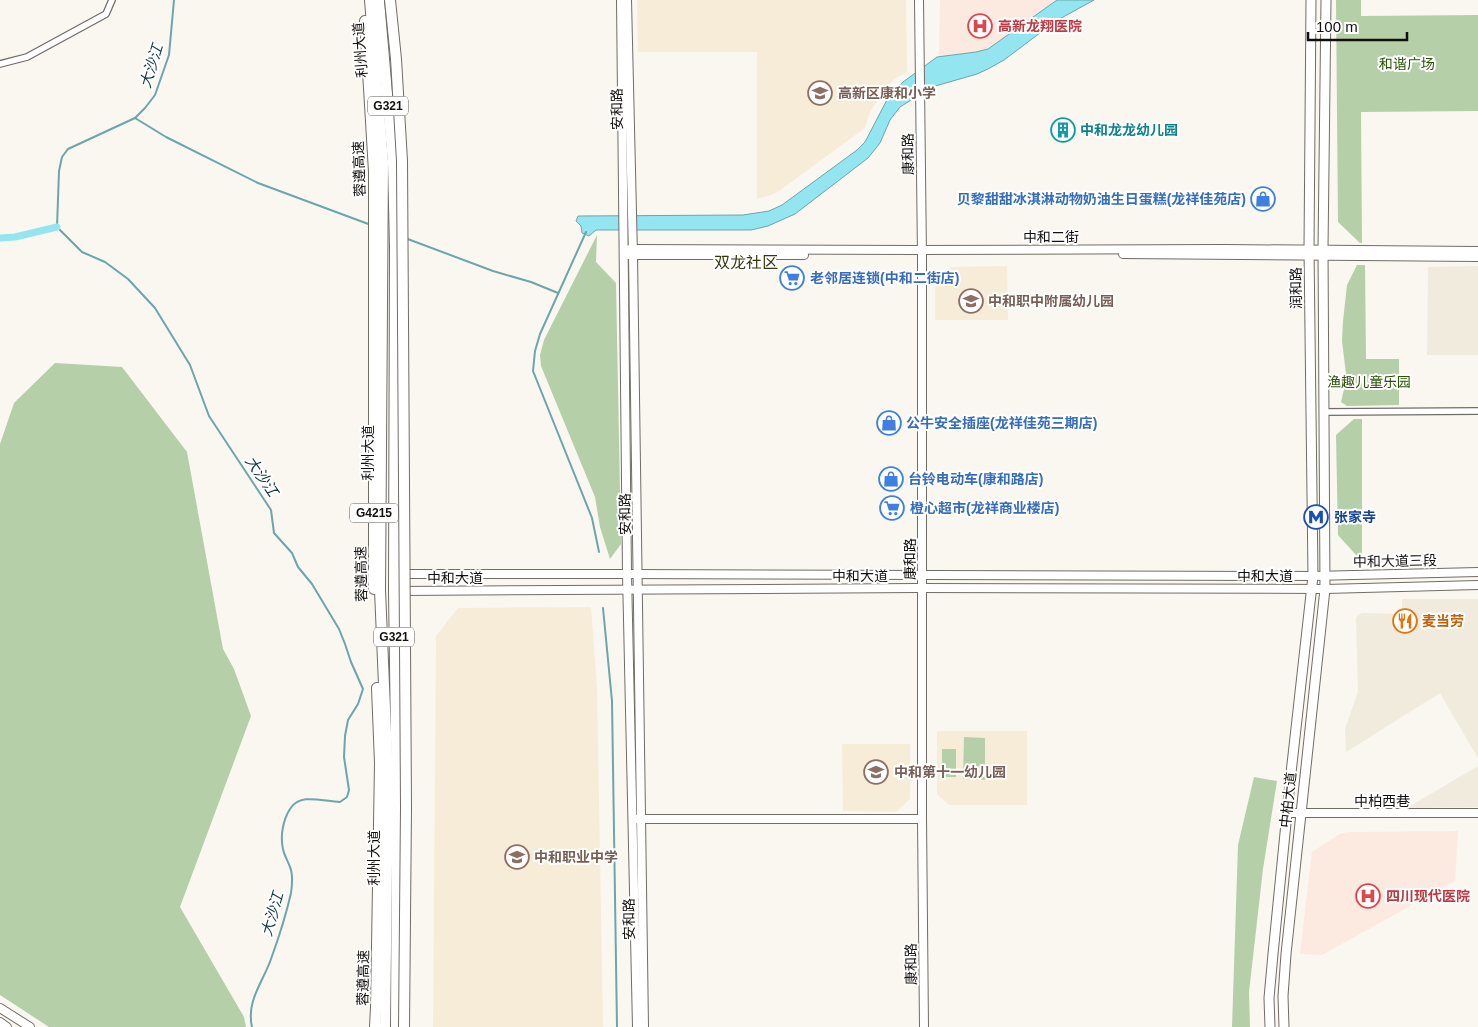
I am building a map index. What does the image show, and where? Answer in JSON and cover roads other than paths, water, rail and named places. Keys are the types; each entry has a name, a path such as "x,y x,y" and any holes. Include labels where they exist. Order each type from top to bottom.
{"highway":[{"name":"蓉遵高速","path":"363,0 374,172 374,568 380,763 375,1027"},
{"name":"利州大道","path":"370,0 383,162 380,590 388,780 385,1027"},
{"name":"利州大道","path":"379,0 393,163 395,247 396,1027"},
{"name":"G4215","path":"390,0 396,59 402,161 406,807 404,1027"}],"main road":[{"name":"润和路","path":"1311,0 1310,252 1313,576"},
{"name":"润和路","path":"1325,575 1323,252 1326,0"},
{"name":"中柏大道","path":"1284,1027 1283,988 1326,589 1325,575"},
{"name":"中柏大道","path":"1270,1027 1269,998 1313,576"}],"street":[{"path":"0,64 27,57 106,14 112,0"},
{"name":"安和路","path":"621,0 628,228 633,252 638,574 636,1027"},
{"name":"安和路","path":"627,0 627,206"},
{"name":"康和路","path":"919,0 922,252 924,1027"},
{"name":"安和路","path":"628,228 624,252 628,589 644,1027"},
{"name":"中和二街","path":"624,252 1478,251"},
{"name":"中和二街","path":"1323,252 1478,257"},
{"path":"1325,412 1478,411"},
{"name":"中和大道三段","path":"1313,576 1478,572"},
{"name":"中和大道","path":"394,574 1313,576"},
{"name":"中和大道三段","path":"1326,589 1478,585"},
{"name":"中和大道","path":"394,591 923,588 1326,589"},
{"name":"中柏西巷","path":"1287,814 1478,814"},
{"path":"637,819 922,819"},
{"path":"0,1008 30,1027"},
{"path":"0,1022 7,1027"}],"water":[{"path":"1057,0 1094,0 1056,21 1004,60 988,69 932,87 900,107 890,120 880,143 868,158 795,214 768,226 751,230 596,230 589,236 582,233 581,226 576,221 578,216 743,215 769,211 782,205 857,150 865,142 890,94 937,57 988,49"}],"waterway":[{"name":"大沙江","path":"174,0 169,55 155,95 135,118 68,149 62,157 59,171 57,227 82,252 105,262 128,279 155,308 190,365 209,416 271,510 274,533 292,553 298,567 312,584 339,629 363,689 358,704 348,720 345,736 344,757 349,790 347,797 340,802 313,799 300,801 294,804 286,818 282,834 282,844 292,873 291,893 274,951 253,1000 251,1009 252,1027"},
{"path":"135,118 166,137 258,183 371,225"},
{"path":"0,238 15,237 57,227"},
{"path":"586,232 540,334 535,351 533,371 592,518 599,552"},
{"path":"405,238 558,293"},
{"path":"603,608 612,701 617,1027"}],"place":[{"name":"高新龙翔医院","path":"980,26"},
{"name":"高新区康和小学","path":"820,93"},
{"name":"中和龙龙幼儿园","path":"1063,130"},
{"name":"贝黎甜甜冰淇淋动物奶油生日蛋糕(龙祥佳苑店)","path":"1263,199"},
{"name":"老邻居连锁(中和二街店)","path":"792,278"},
{"name":"中和职中附属幼儿园","path":"971,301"},
{"name":"公牛安全插座(龙祥佳苑三期店)","path":"889,423"},
{"name":"台铃电动车(康和路店)","path":"891,479"},
{"name":"橙心超市(龙祥商业楼店)","path":"892,508"},
{"name":"张家寺","path":"1316,517"},
{"name":"麦当劳","path":"1405,621"},
{"name":"中和第十一幼儿园","path":"876,772"},
{"name":"中和职业中学","path":"517,857"},
{"name":"四川现代医院","path":"1368,896"}],"district":[{"name":"双龙社区","path":"746,262"}],"park label":[{"name":"和谐广场","path":"1407,64"},
{"name":"渔趣儿童乐园","path":"1369,382"}]}
